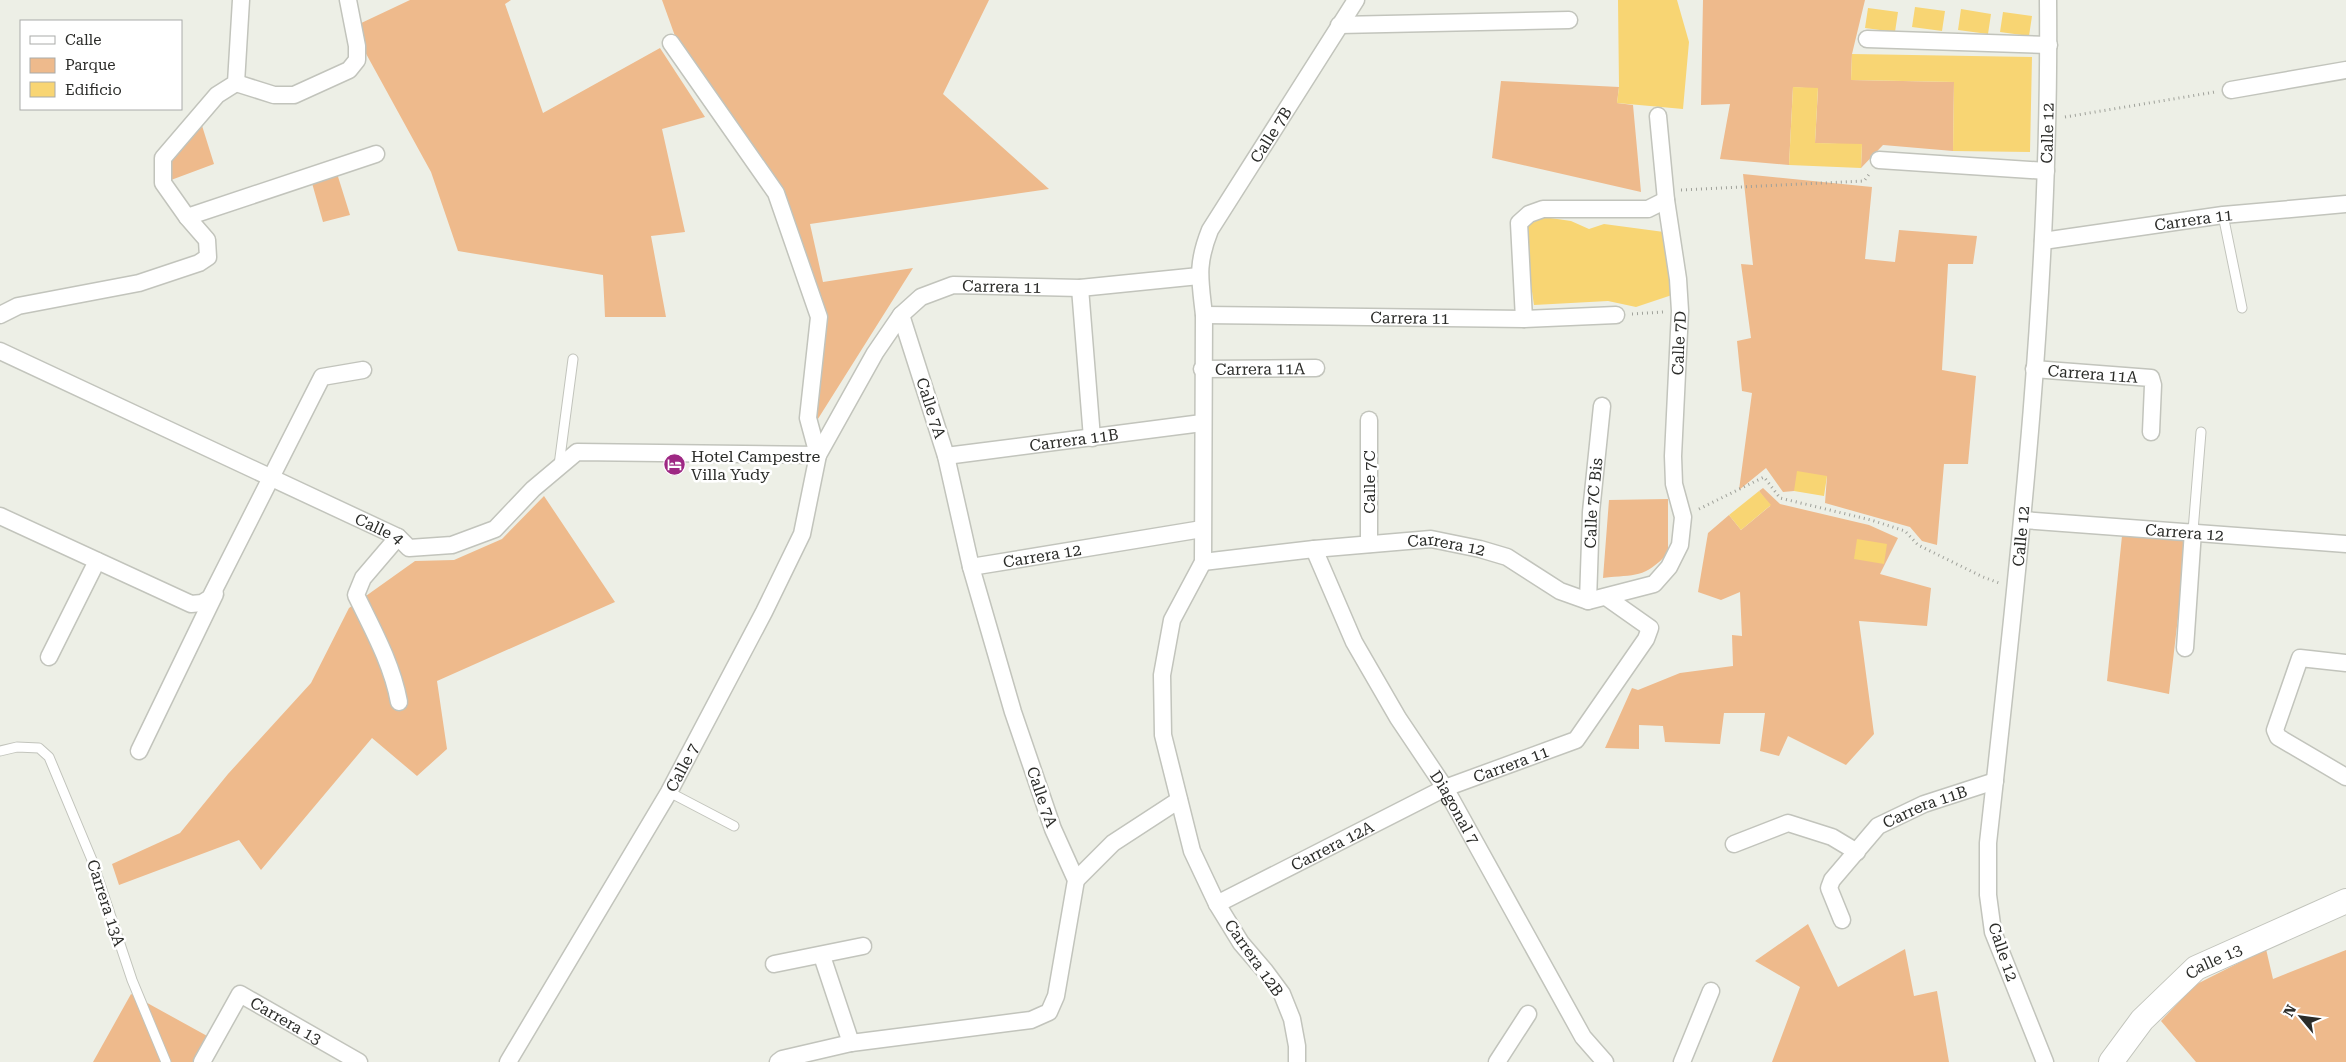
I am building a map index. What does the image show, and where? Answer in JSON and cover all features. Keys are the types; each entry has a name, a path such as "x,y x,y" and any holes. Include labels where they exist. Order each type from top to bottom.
{"main road":[{"name":"Calle 13","path":"2111,1062 2142,1020 2196,968 2346,901"}],"street":[{"path":"236,83 241,0"},
{"path":"0,315 18,306 139,283 199,263 208,257 207,240 187,217 163,183 163,158 217,95 236,83 274,95 294,95 349,70 357,60 357,53 348,0"},
{"name":"Calle 7B","path":"1202,562 1202,369 1204,315 1199,276 1201,252 1210,230 1356,0"},
{"name":"Calle 12","path":"2044,1062 1993,932 1988,895 1988,842 2023,520 2034,369 2046,171 2049,45 2048,0"},
{"path":"1339,25 1569,20"},
{"path":"1866,39 2049,45"},
{"path":"672,43 776,193 818,317 808,418 818,455"},
{"path":"2231,90 2346,70"},
{"name":"Calle 7D","path":"1606,597 1654,584 1669,567 1680,545 1683,517 1674,484 1673,456 1680,311 1678,279 1666,196 1658,116"},
{"path":"187,217 376,154"},
{"path":"1879,160 2046,171"},
{"path":"1524,319 1519,223 1529,214 1543,209 1648,209 1666,196"},
{"name":"Carrera 11","path":"2043,241 2223,215 2346,204"},
{"name":"Carrera 11","path":"818,455 875,352 901,315 921,297 953,285 1080,288 1199,276"},
{"path":"1080,288 1092,438"},
{"name":"Calle 7A","path":"901,315 946,456 971,567 1019,730 1053,828 1076,880"},
{"name":"Carrera 11","path":"1204,315 1524,319 1616,315"},
{"name":"Calle 4","path":"0,351 398,537 409,548 452,545 495,529 533,489 577,452 818,455"},
{"name":"Carrera 11A","path":"1202,369 1316,368"},
{"name":"Carrera 11A","path":"2034,369 2151,378 2153,385 2151,432"},
{"path":"0,516 191,604 202,603 210,598 322,377 363,370"},
{"name":"Calle 7C Bis","path":"1588,601 1591,512 1602,406"},
{"name":"Calle 7C","path":"1369,420 1369,544"},
{"name":"Carrera 11B","path":"946,456 1202,423"},
{"name":"Calle 7","path":"508,1062 668,792 764,612 802,534 818,455"},
{"path":"139,751 271,479"},
{"name":"Carrera 12","path":"2023,520 2193,531 2346,544"},
{"name":"Carrera 12","path":"971,567 1202,529"},
{"path":"2185,648 2193,531"},
{"path":"398,537 363,578 356,595 385,655 395,683 398,702"},
{"name":"Carrera 12","path":"1202,562 1314,549 1431,539 1480,549 1507,557 1560,591 1588,601"},
{"name":"Diagonal 7","path":"1314,549 1354,642 1398,718 1445,788 1583,1037 1605,1062"},
{"path":"48,657 97,560"},
{"name":"Carrera 12B","path":"1202,562 1172,620 1162,675 1163,735 1192,851 1217,904 1241,943 1282,994 1292,1019 1298,1046 1297,1062"},
{"path":"1588,601 1606,597"},
{"name":"Carrera 11","path":"1445,788 1576,740 1646,640 1650,628 1606,597"},
{"path":"2346,663 2300,658 2275,730 2278,737 2346,777"},
{"name":"Carrera 11B","path":"1842,920 1829,888 1832,880 1878,826 1924,804 1995,781"},
{"name":"Carrera 12A","path":"1217,904 1445,788"},
{"path":"778,1062 782,1059 851,1043 1031,1020 1049,1012 1056,996 1076,880 1113,843 1179,800"},
{"path":"1734,844 1788,823 1832,837 1857,852"},
{"path":"774,964 822,956 863,946"},
{"path":"822,956 851,1043"},
{"path":"1682,1062 1711,991"},
{"name":"Carrera 13","path":"202,1062 240,994 359,1062"},
{"path":"1497,1062 1528,1014"}],"lane":[{"path":"2223,215 2242,308"},
{"path":"559,467 573,359"},
{"path":"2193,531 2201,432"},
{"name":"Carrera 13A","path":"0,751 17,747 39,748 49,757 92,860 130,973 166,1062"},
{"path":"668,792 734,826"}],"path":[{"path":"2047,120 2231,90"},
{"path":"1666,196 1864,181 1879,160"},
{"path":"1616,315 1680,311"},
{"path":"1683,517 1764,477 1780,498 1871,520 1905,531 1918,545 1983,578 2016,588"}],"green space":[{"path":"410,0 511,0 505,4 543,113 660,48 705,117 662,129 685,232 651,236 666,317 605,317 603,275 458,251 431,172 364,50 357,25"},
{"path":"662,0 989,0 943,94 1049,189 810,224 823,282 913,268 816,422 828,314 821,312 779,190 675,36"},
{"path":"1703,0 1865,0 1852,54 1851,80 1954,82 1953,151 1883,145 1861,168 1862,145 1815,143 1818,89 1793,87 1789,165 1720,159 1730,104 1701,105"},
{"path":"1501,81 1619,87 1617,103 1633,105 1641,192 1492,158"},
{"path":"199,116 214,164 163,183 163,158"},
{"path":"335,167 350,215 323,222 310,176"},
{"path":"1743,174 1872,187 1865,259 1895,262 1899,230 1977,236 1973,264 1948,264 1942,370 1976,376 1968,464 1944,464 1937,545 1922,541 1910,527 1825,503 1827,476 1794,491 1783,492 1766,468 1739,490 1752,393 1742,391 1737,341 1751,338 1741,264 1753,265"},
{"path":"1763,488 1780,504 1869,525 1898,538 1880,574 1931,588 1927,626 1859,621 1874,734 1846,765 1788,736 1779,756 1760,751 1765,713 1724,713 1720,744 1665,742 1663,726 1639,725 1639,749 1605,748 1632,688 1638,690 1680,673 1733,666 1732,635 1742,636 1740,592 1721,600 1698,592 1708,533 1729,515 1741,530 1770,506 1759,491"},
{"path":"544,496 615,602 437,681 447,749 417,776 372,738 261,870 239,840 119,885 112,864 180,833 228,774 311,683 349,608 415,561 454,560 502,539"},
{"path":"1668,499 1668,553 1652,567 1639,574 1603,578 1609,500"},
{"path":"2122,536 2187,541 2169,694 2107,681"},
{"path":"1808,924 1838,987 1905,949 1914,996 1937,991 1949,1062 1772,1062 1800,987 1755,961"},
{"path":"2266,949 2273,979 2346,950 2346,1062 2196,1062 2161,1021 2195,985"},
{"path":"131,994 209,1037 195,1062 93,1062"}],"building":[{"path":"1618,0 1677,0 1689,42 1683,109 1617,103 1619,87"},
{"path":"1915,7 1945,11 1942,31 1912,27"},
{"path":"1868,8 1898,12 1895,32 1865,28"},
{"path":"1961,9 1991,14 1988,34 1958,30"},
{"path":"2003,12 2032,16 2029,36 2000,32"},
{"path":"1852,54 2032,57 2030,152 1953,151 1954,82 1851,80"},
{"path":"1793,87 1818,88 1815,143 1862,144 1861,168 1789,165"},
{"path":"1530,215 1571,221 1589,229 1604,224 1664,232 1678,293 1636,307 1608,301 1534,305 1522,224"},
{"path":"1797,471 1827,476 1824,496 1794,491"},
{"path":"1759,491 1771,505 1741,530 1729,515"},
{"path":"1857,539 1887,544 1884,564 1854,559"}],"place":[{"name":"Hotel Campestre Villa Yudy","path":"675,465"}]}
